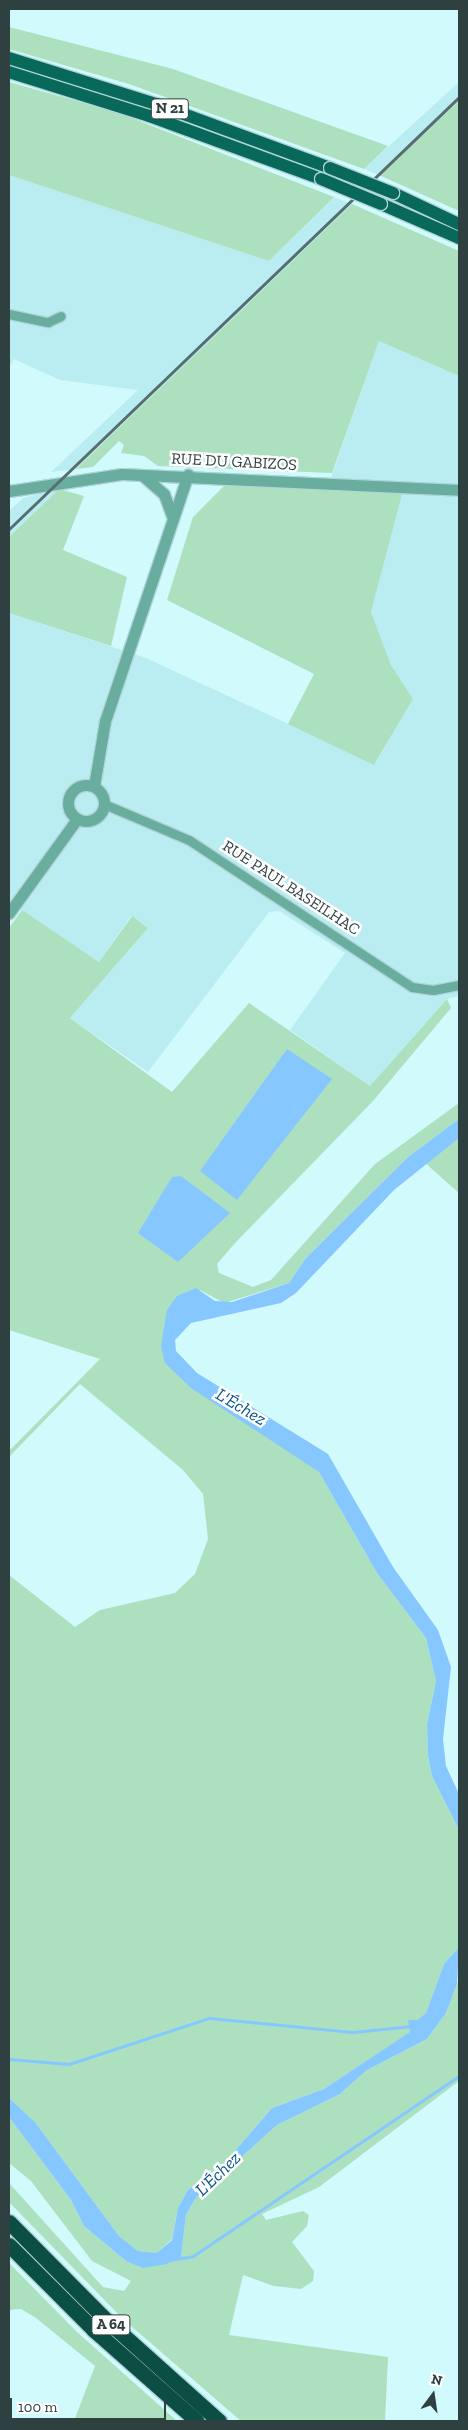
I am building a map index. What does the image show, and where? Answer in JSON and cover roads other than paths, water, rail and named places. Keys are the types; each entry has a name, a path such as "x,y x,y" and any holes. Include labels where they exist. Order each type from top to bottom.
{"highway":[{"name":"A 64","path":"9,2222 103,2318 219,2421"},
{"name":"A 64","path":"9,2245 94,2330 197,2421"}],"main road":[{"name":"N 21","path":"9,58 150,102 330,168 393,193 459,224"},
{"name":"N 21","path":"9,72 149,116 321,179 459,238"}],"street":[{"path":"9,314 48,322 61,316"},
{"path":"140,474 164,494 172,516"},
{"name":"RUE DU GABIZOS","path":"9,490 50,481 140,474 459,490"},
{"path":"94,786 80,786 69,795 69,809 77,819 92,820 104,804 94,786 105,721 172,516 188,475"},
{"name":"RUE PAUL BASEILHAC","path":"104,804 189,840 412,987 433,990 459,985"},
{"path":"9,913 77,819"}],"water":[{"path":"287,1049 332,1079 237,1200 200,1171"},
{"name":"L'Échez","path":"459,1119 459,1138 394,1190 296,1293 281,1303 191,1323 175,1340 176,1351 197,1373 328,1454 393,1567 438,1630 451,1667 443,1739 446,1766 459,1794 459,1830 432,1776 428,1756 427,1724 436,1681 426,1638 377,1573 319,1472 191,1388 165,1363 161,1346 167,1310 177,1296 196,1288 215,1301 232,1302 289,1283 306,1258 408,1157"},
{"path":"181,1176 230,1213 178,1262 138,1233 172,1177"},
{"name":"L'Échez","path":"459,1947 457,1984 446,2013 427,2039 367,2070 340,2094 277,2125 195,2199 186,2215 181,2257 167,2264 143,2268 126,2261 84,2226 71,2200 9,2117 9,2098 35,2122 119,2236 138,2251 157,2253 172,2240 178,2208 188,2190 221,2167 272,2108 324,2089 410,2032 408,2020 418,2020 426,2013 444,1964"}],"waterway":[{"path":"9,2059 69,2064 209,2018 353,2032 412,2026"},
{"path":"169,2260 193,2256 459,2076"}],"railway":[{"path":"9,529 459,97"}]}
